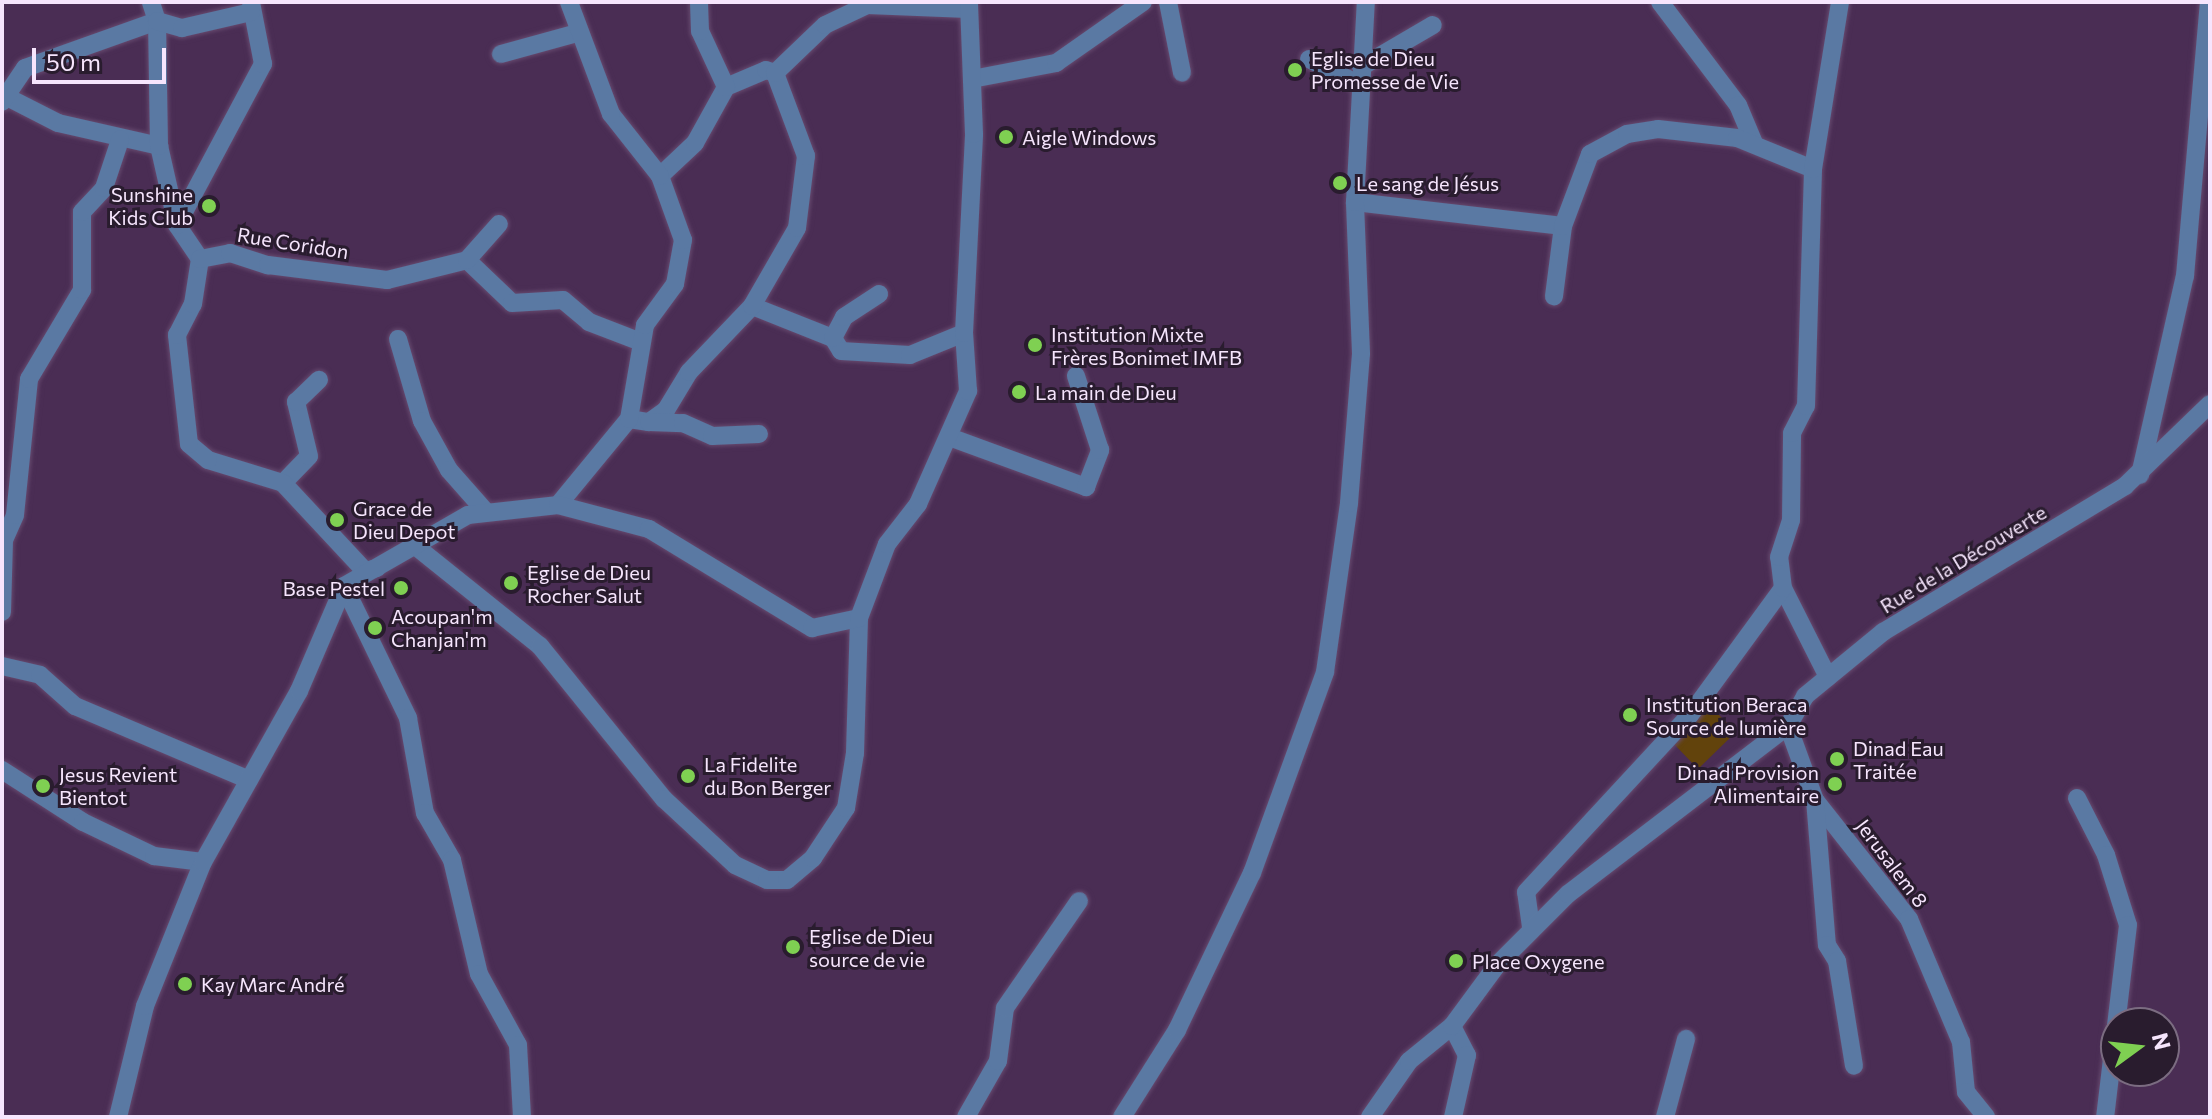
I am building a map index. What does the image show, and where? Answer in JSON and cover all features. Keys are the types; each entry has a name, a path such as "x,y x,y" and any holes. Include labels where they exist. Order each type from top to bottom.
{"street":[{"path":"151,2 157,21 159,146 177,225 200,259 193,304 177,335 189,444 208,460 283,483 365,571 377,568"},
{"path":"558,505 629,419 641,342 681,262 677,210 660,176 611,114 577,33 569,2"},
{"path":"699,2 700,31 726,87"},
{"path":"972,79 1056,63 1143,2"},
{"path":"1168,2 1182,73"},
{"path":"1122,1117 1177,1030 1252,873 1325,672 1348,518 1361,353 1355,202 1366,2"},
{"path":"1660,2 1738,105 1754,143"},
{"path":"1828,677 1783,588 1779,557 1791,520 1792,433 1806,406 1813,169 1840,2"},
{"path":"2140,475 2185,276 2209,2"},
{"path":"419,549 540,646 664,799 735,865 767,880 787,880 813,858 846,808 855,753 859,618 887,544 918,504 952,438 968,391 964,333 972,79 968,6 867,5 825,25 775,73"},
{"path":"159,146 120,140 28,113 5,88 111,32 157,21 182,28 251,7 263,64 177,225"},
{"path":"1360,76 1433,25"},
{"path":"501,54 577,33"},
{"path":"1309,59 1360,76"},
{"path":"660,176 695,143 726,87 766,70 775,73"},
{"path":"649,422 752,306 797,228 807,189 806,156 775,73"},
{"path":"2195,163 2210,120"},
{"path":"1554,296 1563,226 1590,154 1609,140 1658,129 1754,143 1813,169"},
{"path":"2,612 4,540 15,515 29,379 82,290 82,212 104,188 120,140"},
{"path":"1355,202 1563,226"},
{"path":"499,224 467,260 512,303 563,300 589,322 641,342"},
{"name":"Rue Coridon","path":"200,259 230,253 268,265 387,280 467,260"},
{"path":"833,338 844,317 879,294"},
{"path":"752,306 833,338 841,351 910,355 964,333"},
{"path":"398,339 422,421 449,470 486,512"},
{"path":"952,438 1086,487 1100,450 1076,376"},
{"path":"283,483 304,469 309,456 296,402 319,380"},
{"name":"Rue de la Découverte","path":"1370,1117 1409,1061 1452,1026 1531,927 1788,726 1828,677 1929,602 2140,475 2210,404"},
{"path":"629,419 683,423 712,436 759,434"},
{"path":"118,1117 145,1006 203,862 327,634 344,586 419,549 468,515 558,505 649,529 812,628 859,618"},
{"path":"344,586 408,718 425,813 452,860 479,974 518,1045 522,1117"},
{"path":"1531,927 1526,892 1690,715 1783,588"},
{"path":"2,666 40,675 75,706 249,780"},
{"name":"Jerusalem 8","path":"1788,726 1815,800 1909,919 1961,1042 1966,1092 1986,1117"},
{"path":"2,770 83,822 154,856 203,862"},
{"path":"2077,798 2106,855 2128,925 2105,1117"},
{"path":"1815,800 1827,945 1837,961 1854,1066"},
{"path":"966,1117 998,1061 1005,1008 1079,901"},
{"path":"1452,1026 1467,1055 1453,1117"},
{"path":"1665,1117 1686,1039"}],"shaded area":[{"path":"1710,706 1736,732 1698,769 1673,743"}],"place":[{"name":"Eglise de Dieu Promesse de Vie","path":"1295,70"},
{"name":"Aigle Windows","path":"1006,137"},
{"name":"Le sang de Jésus","path":"1340,183"},
{"name":"Sunshine Kids Club","path":"209,206"},
{"name":"Institution Mixte Frères Bonimet IMFB","path":"1035,345"},
{"name":"La main de Dieu","path":"1019,392"},
{"name":"Grace de Dieu Depot","path":"337,520"},
{"name":"Eglise de Dieu Rocher Salut","path":"511,583"},
{"name":"Base Pestel","path":"401,588"},
{"name":"Acoupan'm Chanjan'm","path":"375,628"},
{"name":"Institution Beraca Source de lumière","path":"1630,715"},
{"name":"Dinad Eau Traitée","path":"1837,759"},
{"name":"La Fidelite du Bon Berger","path":"688,776"},
{"name":"Dinad Provision Alimentaire","path":"1835,784"},
{"name":"Jesus Revient Bientot","path":"43,786"},
{"name":"Eglise de Dieu source de vie","path":"793,947"},
{"name":"Place Oxygene","path":"1456,961"},
{"name":"Kay Marc André","path":"185,984"}]}
